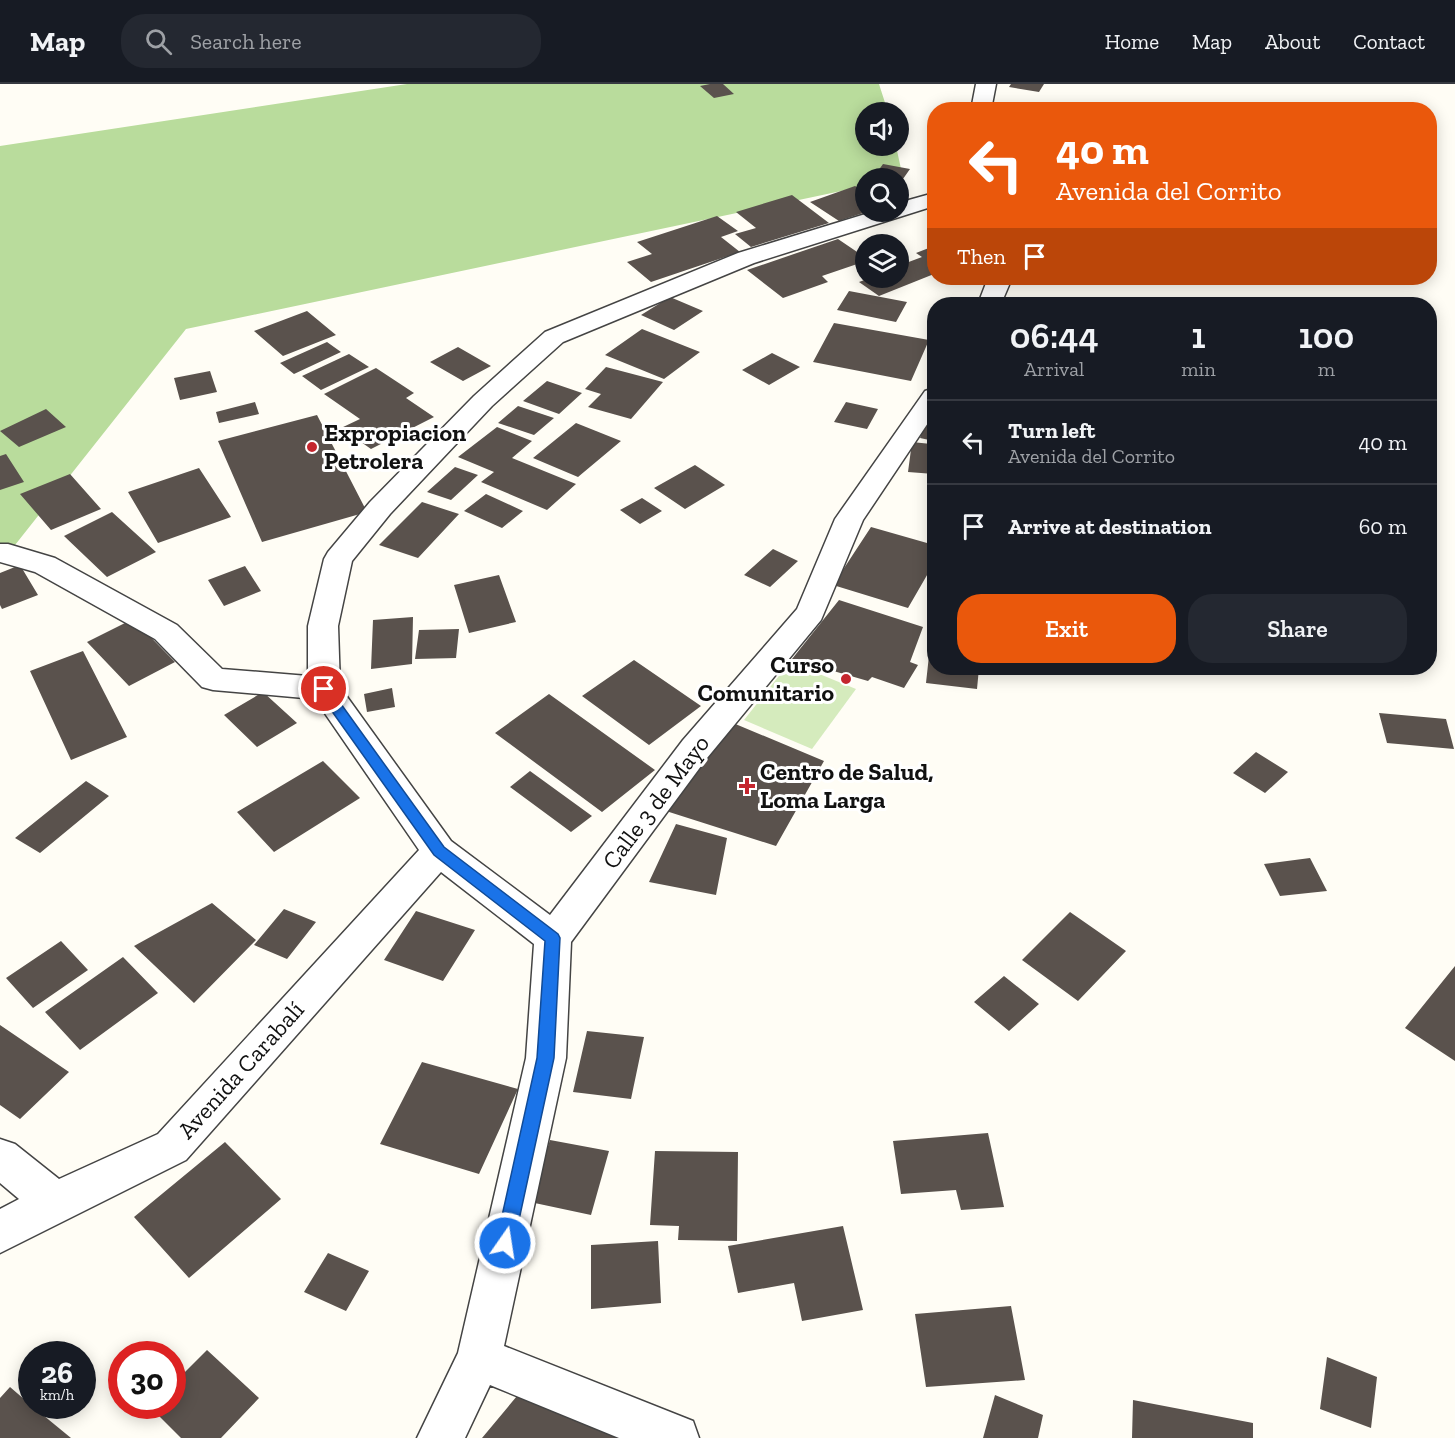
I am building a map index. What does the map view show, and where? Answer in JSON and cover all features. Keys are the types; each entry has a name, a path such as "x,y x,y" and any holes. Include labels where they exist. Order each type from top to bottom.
{"street":[{"path":"983,102 986,84"},
{"path":"909,206 927,200"},
{"path":"440,1438 479,1358 546,1058 553,938 439,851 324,689 323,626 338,559 380,508 483,401 554,337 746,258 861,222"},
{"name":"Calle 3 de Mayo","path":"553,938 695,749 810,613 849,519 927,406"},
{"path":"0,553 8,553 45,565 166,632 213,679 324,689"},
{"name":"Avenida Carabalí","path":"0,1232 56,1202 172,1147 439,851"},
{"path":"0,1158 56,1202"},
{"path":"479,1358 676,1438"}],"green space":[{"path":"407,84 879,84 885,102 855,102 855,156 898,156 901,168 855,168 855,188 186,329 0,564 0,146"},
{"path":"790,662 856,689 812,749 744,720"}],"building":[{"path":"723,84 734,94 714,98 700,86"},
{"path":"1011,84 1044,84 1039,92 1009,87"},
{"path":"883,164 905,168 880,168"},
{"path":"855,186 855,216 839,221 810,202"},
{"path":"792,195 829,223 751,247 735,234 756,228 736,212"},
{"path":"717,216 738,231 721,237 740,252 651,282 627,262 652,254 637,242"},
{"path":"838,239 855,251 855,265 822,276 828,282 783,298 747,270"},
{"path":"927,249 927,277 909,284 909,262 922,257 916,253"},
{"path":"868,288 899,288 879,296"},
{"path":"849,291 907,302 896,322 837,310"},
{"path":"670,297 703,311 674,330 641,315"},
{"path":"307,311 336,335 283,356 254,331"},
{"path":"834,323 927,340 911,381 813,362"},
{"path":"642,329 700,352 664,379 605,355"},
{"path":"327,342 341,352 294,374 280,363"},
{"path":"458,347 491,366 463,381 430,362"},
{"path":"772,353 800,367 769,385 742,370"},
{"path":"349,354 369,367 321,390 302,376"},
{"path":"606,367 663,382 631,419 588,407 601,394 585,389"},
{"path":"376,368 414,393 406,398 434,417 371,449 341,428 360,419 324,394"},
{"path":"210,371 217,392 180,400 174,378"},
{"path":"547,381 582,393 559,414 523,401"},
{"path":"255,402 259,414 219,423 216,412"},
{"path":"846,402 878,409 867,429 834,422"},
{"path":"518,406 554,418 534,435 498,423"},
{"path":"46,409 66,427 19,447 0,431"},
{"path":"317,415 367,512 262,542 218,441"},
{"path":"927,419 927,440 920,438"},
{"path":"576,423 621,441 578,477 533,458"},
{"path":"497,427 532,441 512,458 576,484 547,510 481,482 494,472 458,457"},
{"path":"912,442 927,444 927,473 908,472"},
{"path":"6,454 24,482 0,490 0,456"},
{"path":"695,465 725,485 685,509 654,488"},
{"path":"455,467 478,475 451,500 427,492"},
{"path":"199,468 231,517 158,543 128,492"},
{"path":"70,474 101,509 51,530 20,494"},
{"path":"486,494 523,511 502,528 464,511"},
{"path":"642,498 662,511 640,524 620,510"},
{"path":"422,502 459,514 418,558 379,545"},
{"path":"112,512 156,552 107,577 64,536"},
{"path":"871,527 927,543 927,575 908,608 833,585"},
{"path":"773,549 798,561 770,587 744,575"},
{"path":"20,565 38,595 2,609 0,573"},
{"path":"245,566 261,591 224,606 208,580"},
{"path":"499,575 516,622 469,633 454,585"},
{"path":"839,600 923,627 910,662 918,665 904,688 872,677 868,681 792,659"},
{"path":"413,617 412,664 371,669 373,620"},
{"path":"133,619 175,662 129,686 87,642"},
{"path":"459,629 456,658 415,659 419,630"},
{"path":"83,651 127,737 71,760 30,671"},
{"path":"634,660 701,706 649,745 582,696"},
{"path":"927,674 978,675 977,689 926,683"},
{"path":"392,688 395,707 367,712 364,694"},
{"path":"263,692 297,723 257,747 224,715"},
{"path":"549,694 655,770 602,812 495,733"},
{"path":"1379,713 1446,719 1454,749 1387,743"},
{"name":"Centro de Salud, Loma Larga","path":"733,723 824,761 776,846 666,811"},
{"path":"1256,752 1288,772 1265,793 1233,773"},
{"path":"323,761 360,798 274,852 237,812"},
{"path":"530,771 592,816 571,832 510,787"},
{"path":"86,781 109,796 40,853 15,838"},
{"path":"676,824 727,838 716,895 649,882"},
{"path":"1310,858 1327,891 1280,896 1264,864"},
{"path":"212,903 256,940 194,1003 134,946"},
{"path":"284,909 316,922 287,959 254,945"},
{"path":"416,911 475,930 443,981 384,960"},
{"path":"1070,912 1126,951 1078,1001 1022,960"},
{"path":"61,941 88,970 33,1008 6,978"},
{"path":"123,957 158,993 80,1050 45,1012"},
{"path":"1455,966 1455,1061 1405,1028"},
{"path":"1004,976 1039,1004 1009,1031 974,1002"},
{"path":"0,1025 69,1072 20,1119 0,1105"},
{"path":"587,1031 644,1037 631,1099 573,1092"},
{"path":"422,1062 518,1089 479,1174 380,1144"},
{"path":"988,1133 1004,1207 961,1210 956,1190 901,1194 893,1141"},
{"path":"550,1140 609,1151 591,1215 530,1202"},
{"path":"225,1142 281,1199 189,1278 134,1217"},
{"path":"655,1151 738,1152 737,1241 678,1240 679,1226 650,1225"},
{"path":"843,1226 863,1310 802,1321 794,1283 738,1293 728,1246"},
{"path":"658,1241 661,1303 591,1309 591,1245"},
{"path":"328,1253 369,1271 346,1311 304,1292"},
{"path":"1011,1306 1025,1380 926,1387 915,1314"},
{"path":"207,1350 259,1398 221,1438 181,1438 162,1419 186,1419 186,1371"},
{"path":"1327,1357 1377,1377 1371,1428 1320,1409"},
{"path":"10,1387 18,1394 18,1419 48,1419 71,1438 0,1438 0,1398"},
{"path":"522,1390 627,1438 482,1438"},
{"path":"995,1395 1043,1415 1038,1438 983,1438"},
{"path":"1133,1400 1253,1423 1253,1438 1132,1438"}],"place":[{"name":"Expropiacion Petrolera","path":"312,447"},
{"name":"Curso Comunitario","path":"846,679"},
{"name":"Centro de Salud, Loma Larga","path":"747,786"}],"route":[{"path":"324,689 439,851 553,938 546,1058 505,1243"}]}
